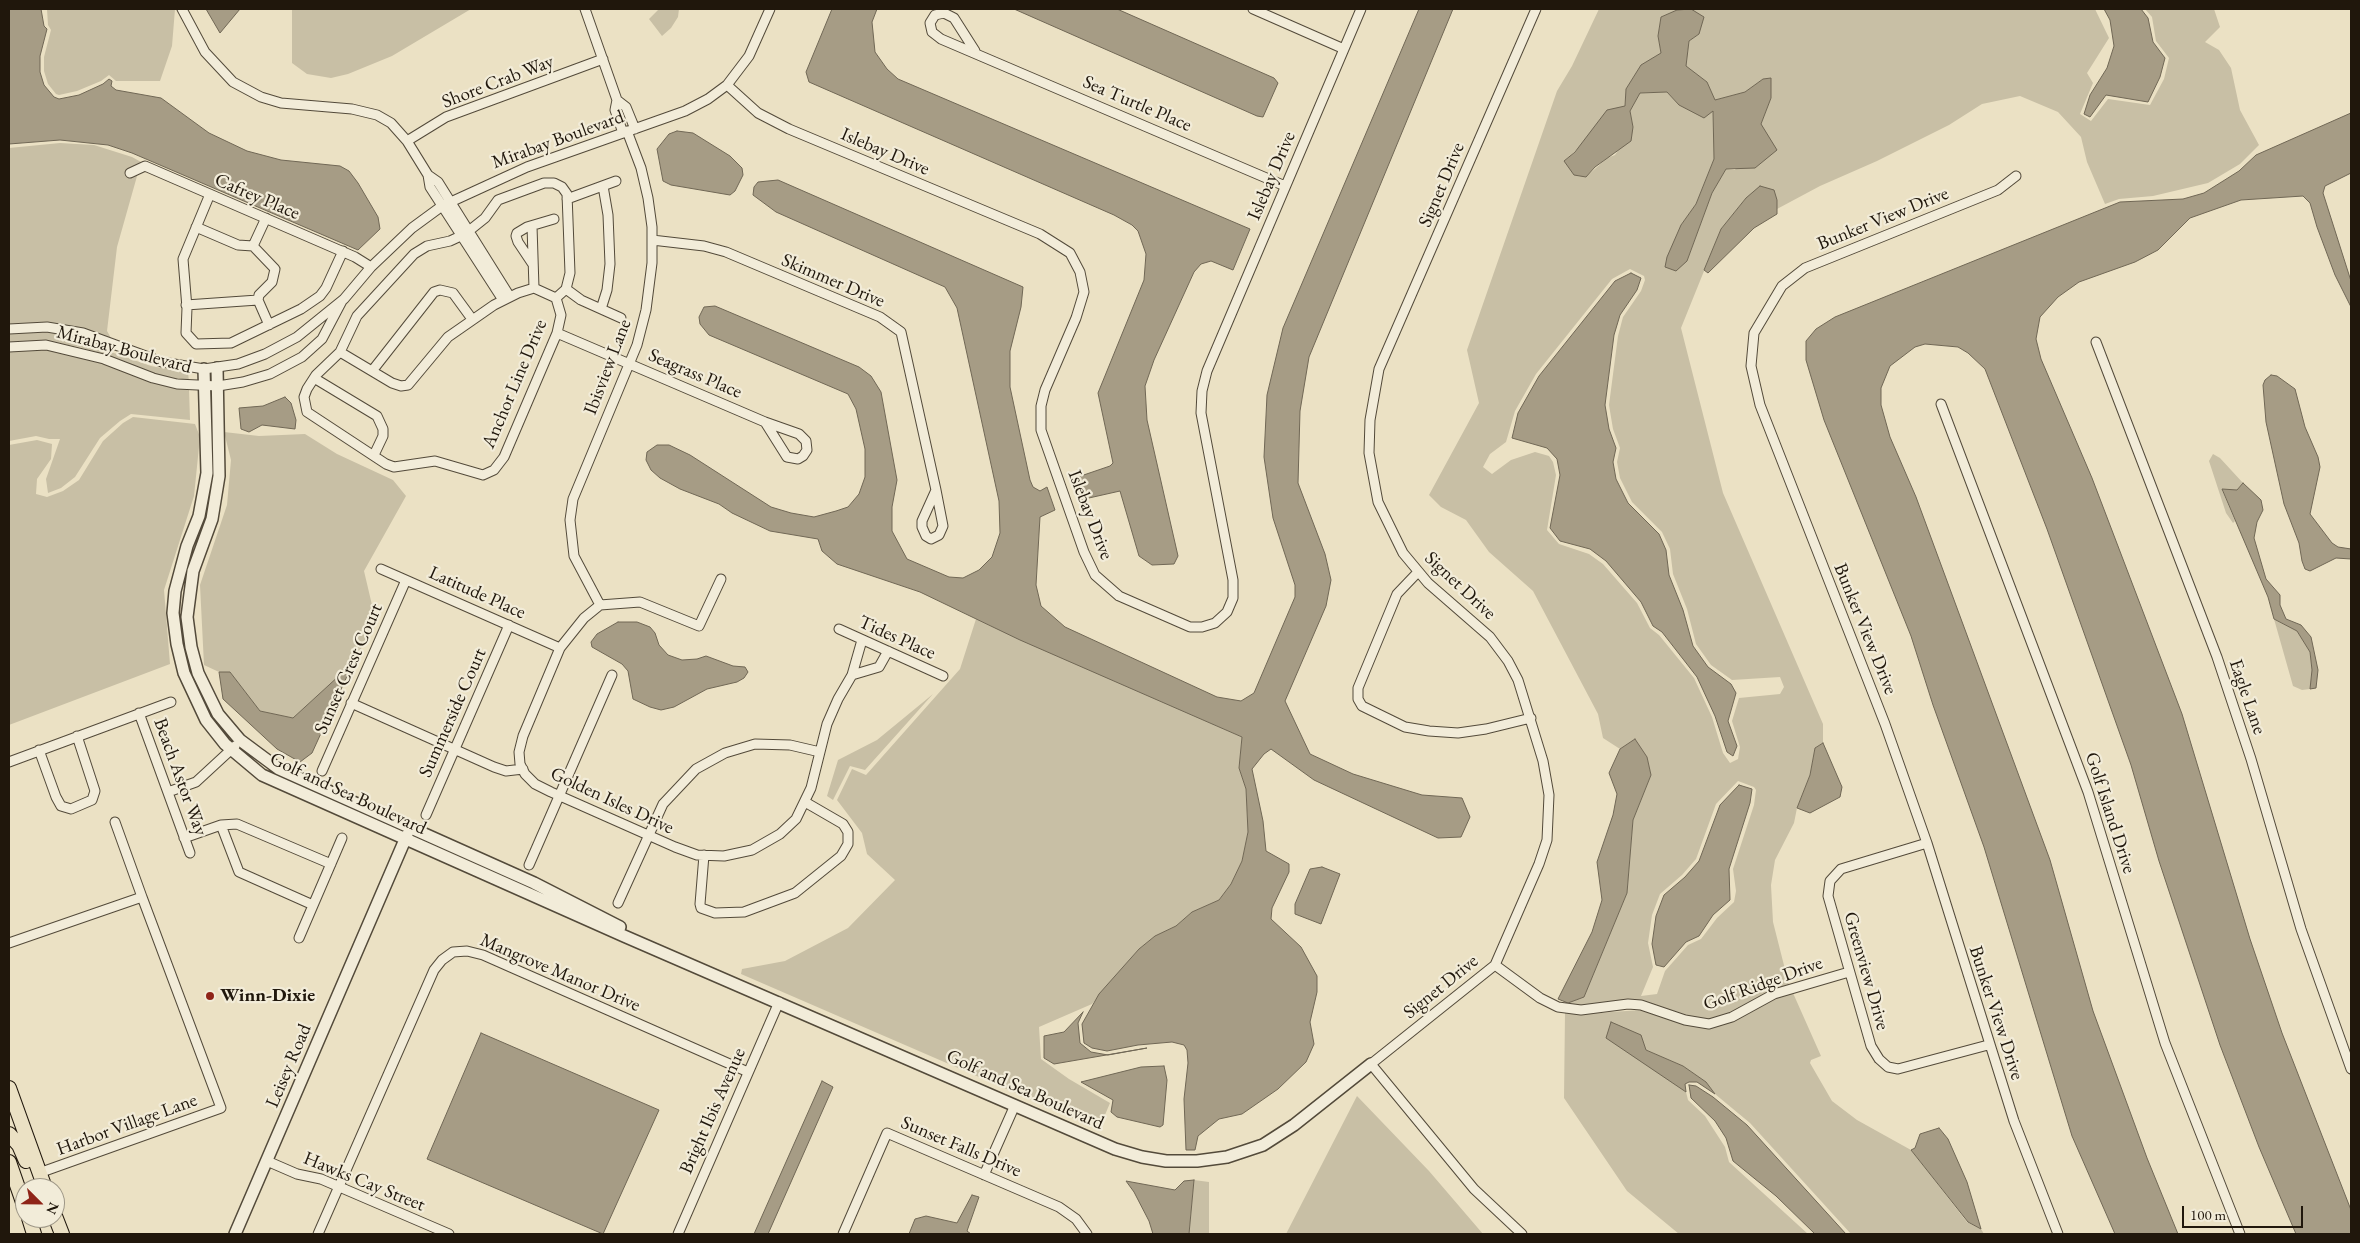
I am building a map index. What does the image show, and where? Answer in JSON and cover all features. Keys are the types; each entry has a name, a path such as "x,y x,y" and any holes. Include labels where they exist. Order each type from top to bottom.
{"main road":[{"path":"9,1088 41,1178"},
{"path":"9,1134 19,1146 31,1178"},
{"path":"9,1162 15,1179"}],"street":[{"path":"182,9 206,52 233,82 245,89 281,103 367,111 390,123 407,141 428,175 438,182 460,236 506,298"},
{"name":"Ibisview Lane","path":"585,9 617,100 614,110 628,131 641,168 648,198 652,240 652,263 646,310 637,344 573,499 570,520 574,556 600,605"},
{"name":"Mirabay Boulevard","path":"9,329 47,327 83,333 162,362 204,369 217,368 265,354 297,337 344,299 371,267 412,228 446,204 527,167 685,111 708,100 727,85 749,56 770,9"},
{"path":"1253,9 1344,49"},
{"name":"Islebay Drive","path":"727,85 758,113 789,129 1040,234 1070,254 1080,272 1084,292 1076,318 1045,390 1041,406 1041,430 1084,552 1095,575 1119,596 1190,627 1202,628 1215,623 1227,612 1233,598 1233,580 1201,413 1202,391 1207,371 1361,9"},
{"name":"Signet Drive","path":"1371,1064 1495,965 1539,864 1547,840 1550,795 1544,761 1518,680 1508,661 1490,637 1428,583 1402,553 1378,502 1369,453 1370,420 1379,369 1536,9"},
{"name":"Sea Turtle Place","path":"975,52 954,18 944,13 935,15 930,23 932,32 941,39 1285,186"},
{"name":"Shore Crab Way","path":"407,141 446,117 603,59"},
{"name":"Cafrey Place","path":"130,173 145,166 343,252 371,267"},
{"name":"Bunker View Drive","path":"2016,176 1998,190 1805,268 1782,286 1754,333 1751,366 1760,405 1885,724 1927,843 1988,1045 2014,1121 2058,1234"},
{"path":"556,298 566,289 570,273 567,199 616,181"},
{"name":"Anchor Line Drive","path":"340,352 392,383 401,386 408,385 448,337 472,319 506,298 534,288 556,298 561,315 557,333 504,457 494,470 483,475 435,461 394,467 307,412 304,397 314,378 340,352 357,316 414,254 427,246 460,236 469,231 485,218 498,200 544,183 554,183 562,187 567,199"},
{"path":"601,309 607,290 610,264 609,224 603,186"},
{"path":"210,194 183,259 186,333 196,344 231,343 301,309 320,296 326,288 343,252"},
{"path":"446,204 469,231 506,298"},
{"path":"253,246 266,218"},
{"path":"532,263 516,236 521,230 554,219"},
{"path":"532,226 534,288"},
{"path":"196,227 238,245 253,246 275,270 272,282 259,295 258,300 270,325"},
{"name":"Skimmer Drive","path":"652,240 704,246 726,252 880,317 901,332 944,526 940,535 931,539 926,536 922,527 922,521 936,490"},
{"path":"566,289 581,300 622,318"},
{"path":"372,371 434,292 440,290 453,293 472,319"},
{"name":"Mirabay Boulevard","path":"9,347 46,345 78,351 153,378 177,384 218,386 243,382 270,374 302,357 322,340 344,299"},
{"path":"186,305 258,300"},
{"name":"Seagrass Place","path":"557,333 765,422 799,434 806,441 807,450 803,456 798,459 787,457 765,422"},
{"name":"Eagle Lane","path":"2096,342 2217,657 2251,759 2301,928 2351,1069"},
{"name":"Golf and Sea Boulevard","path":"217,368 220,454 218,484 212,519 193,571 187,617 191,647 198,673 218,714 240,740 279,770 565,898 627,930 658,949"},
{"name":"Golf and Sea Boulevard","path":"204,369 207,473 199,516 180,568 174,613 177,644 184,673 206,720 231,749 262,775 282,786 405,840 1115,1149 1133,1154 1166,1161 1197,1162 1227,1157 1263,1145 1294,1125 1371,1064"},
{"path":"314,378 377,416 383,429 383,436 374,455"},
{"name":"Golf Island Drive","path":"1941,404 2088,792 2165,1043 2240,1234"},
{"name":"Latitude Place","path":"381,569 560,648"},
{"path":"1418,572 1401,589 1358,688 1358,699 1362,706 1405,726 1429,732 1458,733 1531,718"},
{"path":"600,605 640,602 699,626 721,579"},
{"name":"Sunset Crest Court","path":"322,771 350,703 406,580"},
{"name":"Golden Isles Drive","path":"600,605 584,618 560,648 523,736 519,752 522,770 535,784 559,796 675,848 704,855 724,856 752,850 780,834 796,819 811,788 831,716 852,675 862,640"},
{"name":"Summerside Court","path":"426,815 509,625"},
{"name":"Tides Place","path":"838,629 943,676"},
{"path":"852,675 879,668 888,651"},
{"path":"529,865 612,675"},
{"path":"9,762 171,702"},
{"path":"350,703 454,750 506,771 522,770"},
{"name":"Beach Astor Way","path":"139,713 190,853"},
{"path":"39,750 56,797 61,806 71,809 92,800 94,791 77,736"},
{"path":"168,792 196,782 240,740"},
{"path":"618,903 664,804 673,791 708,760 732,750 755,744 790,745 820,752"},
{"path":"704,855 701,908 714,913 744,912 795,893 841,856 848,844 848,832 843,824 805,802"},
{"path":"9,943 142,897 115,822"},
{"path":"184,838 221,825 237,824 330,864"},
{"path":"221,825 239,872 313,905"},
{"name":"Leisey Road","path":"235,1234 410,829"},
{"path":"299,938 342,838"},
{"name":"Greenview Drive","path":"1927,843 1841,869 1830,881 1828,896 1871,1046 1879,1059 1888,1067 1898,1069 1988,1045"},
{"name":"Harbor Village Lane","path":"39,1173 221,1108 142,897"},
{"name":"Mangrove Manor Drive","path":"318,1234 434,970 442,960 454,952 467,951 483,955 748,1072"},
{"name":"Golf Ridge Drive","path":"1495,965 1540,998 1558,1008 1581,1010 1628,1004 1641,1005 1685,1020 1709,1024 1732,1017 1774,994 1849,972"},
{"name":"Bright Ibis Avenue","path":"678,1234 779,1002"},
{"path":"1371,1064 1474,1189 1522,1234"},
{"path":"984,1175 1015,1104"},
{"name":"Sunset Falls Drive","path":"843,1234 887,1133 1059,1207 1076,1219 1088,1234"},
{"name":"Hawks Cay Street","path":"267,1161 297,1174 322,1179 449,1234"}],"shaded area":[{"path":"9,9 41,9 44,26 47,29 40,56 40,72 44,85 54,97 59,99 79,95 103,84 109,79 112,81 111,86 116,90 161,98 209,133 247,151 281,160 340,166 349,171 358,183 378,217 380,229 358,250 132,153 108,145 60,140 9,144"},
{"path":"47,9 175,9 172,46 160,81 116,81 109,75 101,81 77,91 56,94 48,84 44,71 44,57 51,30 48,25"},
{"path":"206,9 240,9 220,33"},
{"path":"292,9 471,9 392,56 348,74 331,78 307,74 292,63"},
{"path":"659,9 679,9 678,17 671,28 662,36 649,19"},
{"path":"832,9 877,9 872,22 875,52 887,69 898,79 1250,229 1233,270 1211,261 1201,264 1194,272 1154,360 1145,386 1147,420 1178,556 1174,564 1152,565 1139,556 1120,491 1080,500 1072,479 1110,466 1113,463 1098,393 1144,280 1146,254 1138,231 1132,225 1114,215 809,82 806,72"},
{"path":"1014,9 1117,9 1274,78 1278,83 1263,117 1257,116"},
{"path":"1419,9 1453,9 1309,357 1300,411 1298,483 1325,554 1331,580 1326,606 1285,701 1310,754 1353,774 1422,795 1462,798 1470,817 1461,837 1438,838 1314,780 1271,749 1264,754 1252,769 1263,821 1266,851 1289,864 1289,872 1272,908 1271,919 1301,947 1317,976 1317,992 1310,1022 1314,1044 1306,1062 1278,1089 1242,1114 1219,1119 1198,1136 1195,1150 1186,1150 1184,1099 1188,1063 1187,1050 1184,1045 1172,1042 1138,1045 1107,1051 1092,1048 1084,1043 1082,1024 1099,994 1139,949 1155,936 1176,926 1192,912 1219,900 1231,884 1242,861 1248,832 1246,789 1239,768 1242,737 1020,640 920,592 837,564 822,551 818,539 770,531 732,513 719,504 680,489 660,478 651,470 646,460 647,452 657,445 669,445 690,455 771,507 791,513 814,517 836,511 848,507 859,494 865,477 865,449 856,409 848,394 709,335 700,324 699,317 704,307 715,306 859,367 871,376 881,392 897,480 892,507 892,531 907,559 949,577 963,578 979,570 992,557 1000,533 999,501 957,308 945,287 776,212 753,195 754,187 758,182 778,180 1023,287 1021,307 1010,351 1010,387 1030,480 1033,487 1040,491 1047,487 1055,510 1040,517 1036,585 1041,606 1065,627 1217,697 1241,701 1254,693 1295,597 1295,585 1273,518 1264,457 1267,395 1283,328"},
{"path":"1599,9 1691,9 2095,9 2109,38 2087,73 2093,83 2080,114 2091,121 2108,99 2150,105 2164,79 2169,58 2156,41 2152,17 2145,9 2214,9 2220,27 2205,42 2219,50 2231,68 2240,110 2259,145 2240,164 2208,183 2153,196 2119,199 2105,204 2087,162 2081,137 2058,112 2020,96 1982,104 1949,125 1877,161 1820,186 1777,209 1777,200 1746,198 1721,229 1681,328 1723,493 1823,724 1823,743 1815,748 1810,775 1797,808 1794,823 1775,860 1771,885 1773,922 1789,985 1771,991 1730,1013 1708,1020 1686,1016 1641,1001 1581,1006 1565,1005 1565,1001 1568,1003 1584,997 1627,893 1633,820 1651,775 1647,757 1635,739 1620,749 1603,738 1598,714 1533,591 1489,552 1466,520 1441,507 1429,495 1479,403 1467,350 1557,91 1572,66","holes":["1691,9 1699,34 1689,41 1685,66 1707,82 1715,100 1745,92 1763,79 1771,78 1771,98 1761,124 1735,170 1726,169 1712,193 1687,261 1681,225 1696,204 1714,159 1713,111 1679,105 1667,92 1640,93 1630,111 1633,127 1615,155 1607,158 1586,177 1564,161 1625,106 1626,89 1641,66 1661,53 1658,36 1661,17 1677,10","1630,269 1644,276 1645,280 1641,291 1623,317 1618,336 1609,405 1613,429 1620,448 1617,462 1620,478 1632,502 1662,532 1670,549 1673,574 1687,609 1696,644 1711,665 1732,680 1780,677 1784,687 1780,694 1739,698 1732,721 1740,747 1738,759 1730,763 1723,753 1712,717 1694,678 1659,635 1650,628 1637,603 1603,564 1589,554 1559,544 1547,530 1556,475 1553,462 1549,456 1535,452 1511,460 1492,474 1483,467 1490,454 1506,442 1515,411 1536,374 1612,279","1738,781 1754,787 1756,790 1754,805 1733,869 1736,891 1734,902 1717,918 1701,939 1688,945 1665,971 1657,994 1641,996 1653,967 1648,943 1652,915 1660,894 1682,875 1696,859 1716,804"]},
{"path":"1691,9 1704,17 1699,34 1689,41 1686,66 1707,82 1715,100 1745,92 1763,79 1771,78 1771,98 1761,124 1777,150 1755,168 1726,169 1712,193 1687,261 1676,271 1665,267 1667,257 1681,225 1696,204 1714,159 1713,111 1704,118 1679,105 1667,92 1640,93 1630,111 1633,127 1631,141 1595,167 1586,177 1574,175 1564,161 1575,152 1607,110 1625,106 1626,89 1641,65 1661,53 1658,36 1661,17 1677,10"},
{"path":"2104,9 2141,9 2148,18 2153,42 2165,58 2160,77 2148,102 2106,95 2090,117 2084,114 2090,95 2107,68 2114,46 2110,20"},
{"path":"2351,113 2351,173 2325,186 2323,193 2351,281 2351,307 2335,275 2310,203 2303,196 2241,200 2190,218 2158,250 2135,262 2079,282 2058,297 2040,317 2036,339 2041,359 2092,478 2182,714 2250,939 2282,1033 2351,1210 2351,1234 2296,1234 2259,1147 2220,1045 2159,861 2131,765 2047,529 1985,369 1968,353 1958,347 1925,344 1915,347 1890,366 1881,388 1881,405 1890,437 1916,497 2050,860 2093,1011 2147,1158 2178,1234 2115,1234 2072,1136 1984,847 1933,705 1911,636 1824,420 1806,360 1806,341 1816,329 1835,317 2120,202 2183,199 2204,193 2239,171 2256,155"},
{"path":"677,131 693,133 730,156 742,168 743,175 735,191 730,195 671,185 663,181 657,149 669,134"},
{"path":"60,143 94,145 132,157 141,162 117,247 107,331 111,338 84,329 47,323 9,324 9,148"},
{"path":"1760,186 1774,190 1777,200 1777,214 1754,228 1708,273 1704,270 1721,229 1746,198"},
{"path":"1631,273 1641,278 1637,290 1620,315 1614,335 1605,405 1609,429 1616,448 1613,462 1616,479 1628,503 1659,534 1666,550 1669,575 1683,610 1693,646 1708,667 1731,684 1736,693 1728,721 1737,746 1733,756 1727,752 1715,716 1697,677 1662,632 1653,626 1641,602 1606,561 1590,549 1560,541 1550,528 1560,475 1557,459 1547,448 1512,438 1518,413 1539,376 1615,281"},
{"path":"47,331 82,337 106,345 108,351 151,366 188,373 189,381 154,374 106,355 79,347 47,341 9,343 9,333"},
{"path":"46,349 103,363 176,388 189,389 190,420 131,414 100,438 75,477 61,488 48,493 46,479 60,439 36,436 9,441 9,352"},
{"path":"2271,375 2277,376 2295,389 2305,427 2318,457 2320,467 2310,514 2332,543 2338,547 2351,549 2351,559 2336,558 2310,571 2305,569 2299,543 2284,504 2266,422 2263,385 2265,380"},
{"path":"285,397 291,403 296,420 295,429 262,425 249,432 241,429 239,408 263,406"},
{"path":"133,417 195,424 200,437 194,496 164,590 170,664 9,725 9,445 37,440 52,444 51,459 37,479 36,494 47,497 63,491 79,480 103,441 123,423"},
{"path":"224,432 259,436 305,434 337,454 393,480 406,496 364,571 376,622 353,663 293,718 260,711 230,672 219,672 204,665 200,585 227,505 231,460"},
{"path":"2213,454 2220,458 2243,483 2237,490 2222,490 2235,521 2233,523 2226,513 2209,461"},
{"path":"2243,483 2261,500 2263,510 2257,522 2254,538 2266,579 2280,595 2280,605 2286,619 2301,625 2311,637 2318,670 2316,688 2310,689 2312,670 2310,652 2297,631 2274,619 2268,597 2222,489 2237,490"},
{"path":"976,619 1242,737 1239,768 1246,789 1248,832 1242,861 1231,884 1219,900 1192,912 1176,926 1155,936 1139,949 1092,1004 1039,1027 1041,1059 1069,1079 1110,1103 1099,1129 741,974 742,969 785,961 848,928 895,880 867,854 862,833 837,800 852,769 866,775 960,669"},
{"path":"2274,619 2297,631 2310,652 2312,670 2310,689 2302,690 2293,686"},
{"path":"618,622 637,622 650,627 655,633 659,645 668,655 682,660 706,656 733,666 745,667 748,672 744,678 737,682 707,689 674,707 661,710 650,707 633,699 628,671 622,664 592,647 591,642 597,634"},
{"path":"353,663 312,753 300,762 277,749 223,699 219,672 230,672 260,711 293,718"},
{"path":"933,694 865,770 850,766 833,800 827,796 838,760 877,740"},
{"path":"1635,739 1647,757 1651,775 1633,820 1627,893 1584,997 1568,1003 1558,999 1592,932 1602,900 1597,862 1613,815 1617,794 1609,773 1620,749"},
{"path":"1823,743 1842,787 1840,797 1810,813 1797,808 1810,775 1815,748"},
{"path":"1739,785 1752,789 1750,803 1729,869 1730,900 1713,915 1699,936 1686,942 1664,967 1656,965 1652,944 1656,916 1664,895 1685,877 1699,861 1720,805"},
{"path":"1322,867 1340,874 1321,924 1295,914 1295,904 1310,869"},
{"path":"1793,993 1821,1056 1811,1060 1810,1063 1832,1101 1857,1120 1911,1150 1967,1222 1981,1229 1984,1234 1851,1234 1750,1123 1715,1094 1706,1082 1683,1066 1646,1050 1623,1026 1663,1075 1686,1092 1688,1100 1705,1116 1725,1147 1729,1162 1808,1234 1679,1234 1627,1191 1564,1098 1565,1013 1582,1014 1641,1010 1685,1025 1711,1028 1734,1020 1776,998"},
{"path":"1083,1012 1078,1023 1080,1043 1091,1052 1107,1055 1054,1064 1044,1058 1044,1036 1064,1032"},
{"path":"1611,1022 1641,1035 1646,1050 1683,1066 1706,1082 1715,1094 1697,1082 1685,1084 1686,1092 1606,1038"},
{"path":"481,1033 659,1110 603,1234 427,1159"},
{"path":"1164,1066 1167,1080 1163,1125 1160,1127 1117,1117 1111,1112 1113,1100 1081,1082 1141,1067"},
{"path":"822,1081 833,1087 768,1234 754,1234"},
{"path":"1689,1085 1696,1086 1713,1097 1747,1125 1846,1234 1815,1234 1776,1196 1733,1161 1726,1138 1715,1121 1691,1098"},
{"path":"1357,1096 1429,1171 1483,1234 1286,1234"},
{"path":"1939,1128 1948,1139 1967,1182 1981,1229 1968,1222 1911,1150 1915,1148 1920,1134"},
{"path":"1194,1180 1209,1182 1209,1234 1189,1234"},
{"path":"1194,1180 1189,1234 1153,1234 1149,1221 1126,1181 1175,1190 1184,1181"},
{"path":"972,1195 979,1197 967,1231 971,1234 909,1234 915,1219 926,1216 957,1223"}],"place":[{"name":"Winn-Dixie","path":"210,996"}]}
